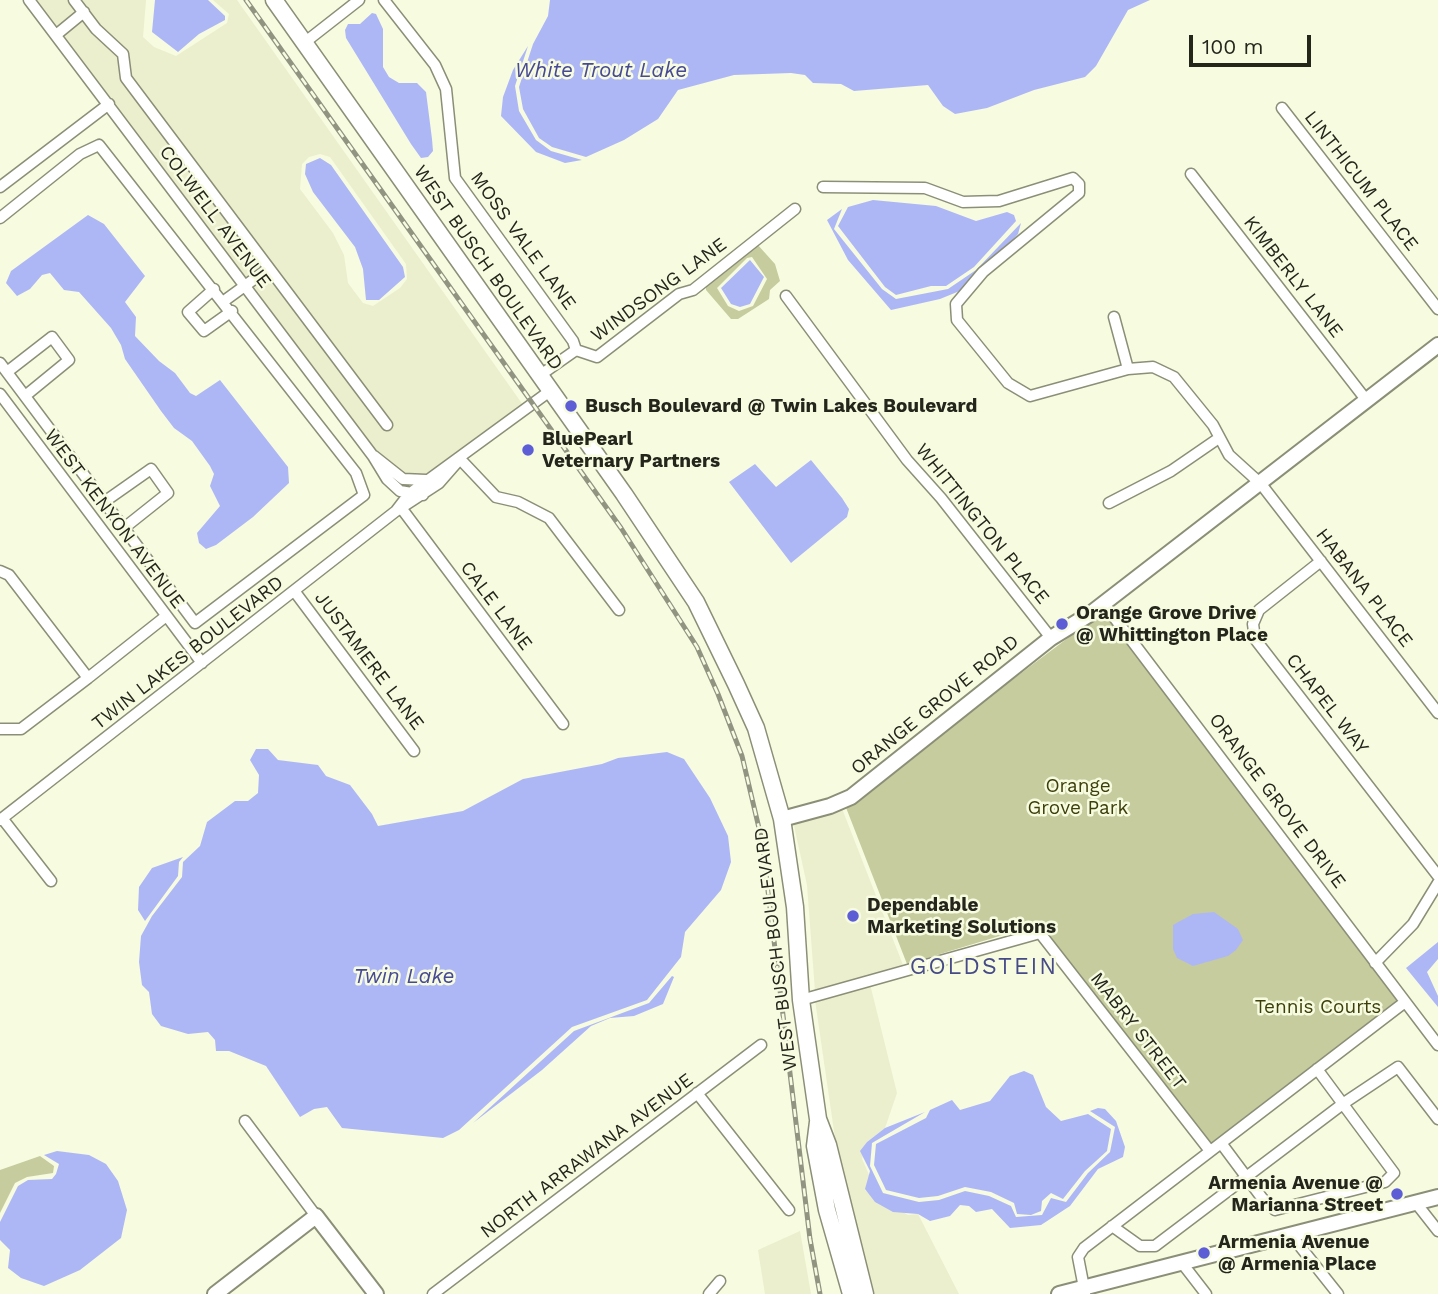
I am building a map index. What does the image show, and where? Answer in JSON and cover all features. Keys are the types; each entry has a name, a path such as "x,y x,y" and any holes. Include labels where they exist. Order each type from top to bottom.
{"main road":[{"name":"WEST BUSCH BOULEVARD","path":"274,0 624,494 696,602 756,728 782,819 795,907 801,1000 818,1119 828,1144 865,1294"},
{"name":"WEST BUSCH BOULEVARD","path":"818,1119 815,1146 827,1210 851,1294"}],"street":[{"name":"COLWELL AVENUE","path":"29,0 373,456 387,479 409,494"},
{"path":"74,0 96,29 123,54 126,78 387,425"},
{"path":"304,43 359,0"},
{"name":"MOSS VALE LANE","path":"384,0 429,57 446,89 455,178 573,341 576,350"},
{"path":"56,35 84,12"},
{"path":"0,187 109,104"},
{"name":"LINTHICUM PLACE","path":"1282,108 1438,309"},
{"path":"0,218 80,154 99,145 232,311 356,473 364,495 195,623 0,363"},
{"name":"KIMBERLY LANE","path":"1191,174 1367,401"},
{"path":"823,187 925,188 963,202 999,201 1073,178 1079,184 1079,193 984,272 956,304 957,320 1008,383 1030,396 1128,369 1114,317"},
{"name":"WINDSONG LANE","path":"539,376 576,350 597,357 679,294 693,290 794,209"},
{"path":"224,301 268,270"},
{"path":"214,289 188,312 204,331 232,311"},
{"name":"WHITTINGTON PLACE","path":"786,296 907,460 941,498 1051,638"},
{"path":"7,372 51,337 69,360 25,396"},
{"path":"1104,604 1438,345"},
{"name":"HABANA PLACE","path":"1128,369 1153,368 1174,377 1213,425 1229,454 1261,484 1438,713"},
{"name":"TWIN LAKES BOULEVARD","path":"399,510 409,494 427,479 460,459 550,391"},
{"name":"WEST KENYON AVENUE","path":"0,394 202,663"},
{"path":"1109,503 1171,471 1219,438"},
{"name":"COLWELL AVENUE","path":"373,456 403,479 427,479"},
{"path":"460,459 496,497 519,502 549,519 619,610"},
{"name":"TWIN LAKES BOULEVARD","path":"1,819 399,510 449,475 460,459"},
{"path":"104,502 150,469 168,493 124,528"},
{"path":"409,494 423,495"},
{"name":"CALE LANE","path":"399,510 563,724"},
{"name":"CHAPEL WAY","path":"1321,561 1259,610 1254,624 1255,639 1438,876"},
{"path":"0,571 9,575 89,678"},
{"name":"JUSTAMERE LANE","path":"295,592 414,751"},
{"name":"ORANGE GROVE ROAD","path":"782,819 830,806 851,797 1051,638 1104,604"},
{"name":"ORANGE GROVE DRIVE","path":"1104,604 1438,1045"},
{"path":"0,729 21,729 165,617"},
{"path":"1,819 51,881"},
{"path":"1375,963 1413,924 1438,883"},
{"name":"MABRY STREET","path":"801,1000 1040,933 1209,1151"},
{"path":"1085,1291 1078,1257 1084,1248 1405,1002"},
{"name":"NORTH ARRAWANA AVENUE","path":"433,1294 761,1045"},
{"path":"1112,1226 1140,1246 1155,1246 1344,1103 1398,1067 1438,1119"},
{"path":"1221,1143 1275,1210 1385,1182 1394,1173 1317,1069"},
{"path":"698,1093 789,1210"},
{"path":"245,1121 376,1294"},
{"path":"1059,1294 1085,1291 1438,1197"},
{"path":"1416,1203 1438,1231"},
{"path":"215,1294 316,1216"},
{"path":"1291,1235 1338,1294"},
{"path":"1182,1263 1206,1294"},
{"path":"709,1294 720,1281"}],"shaded area":[{"path":"35,0 68,0 78,12 57,29"},
{"path":"81,0 146,0 143,37 154,47 176,56 227,23 229,14 213,0 237,0 523,405 426,475 405,475 377,453 251,288 267,276 385,430 393,425 130,76 127,53 100,26","holes":["320,154 330,157 406,264 407,279 400,288 373,306 363,303 348,283 344,255 333,233 300,189 302,164 309,157"]},
{"path":"83,19 118,57 121,79 262,269 246,281 62,35"},
{"path":"841,806 903,965 815,991 807,885 793,821"},
{"path":"870,984 897,1093 885,1128 867,1142 862,1159 870,1177 865,1190 908,1215 918,1214 959,1294 870,1294 844,1200 815,1000"},
{"path":"800,1231 811,1294 765,1294 758,1250"}],"green space":[{"path":"757,244 775,264 780,281 770,290 769,299 738,319 731,319 706,290 706,285","holes":["752,257 767,279 753,306 739,311 728,306 717,288 747,258"]},
{"name":"Orange Grove Park","path":"1104,611 1399,1000 1209,1145 1036,925 907,964 845,805"},
{"path":"40,1156 54,1166 53,1173 27,1177 15,1183 0,1213 0,1170"}],"water":[{"path":"155,0 208,0 225,16 225,20 199,34 178,52 152,32"},
{"name":"White Trout Lake","path":"550,0 1150,0 1128,10 1096,66 1085,77 1034,90 987,108 955,114 943,106 928,85 854,91 841,84 813,83 805,75 791,73 734,75 678,90 658,119 624,140 586,157 552,147 539,138 523,109 519,87 533,44 548,16"},
{"path":"372,13 376,14 383,29 383,67 389,77 399,83 417,83 426,92 433,151 428,157 421,158 411,144 346,38 345,30 348,24 360,24"},
{"path":"528,46 515,86 519,111 536,140 551,151 582,160 565,163 536,152 501,116 503,97 513,70"},
{"path":"320,158 331,165 403,267 405,277 379,300 366,300 363,269 355,247 313,192 305,174 306,164"},
{"path":"873,200 936,206 976,221 1007,212 1014,215 1016,221 974,267 946,286 931,286 896,295 885,287 838,226 848,207"},
{"path":"842,209 834,229 882,289 896,299 948,289 976,270 1021,223 1018,234 1005,249 962,290 940,299 891,310 848,260 827,220"},
{"path":"88,215 104,224 145,276 125,302 136,317 135,336 175,373 190,393 196,396 220,380 288,467 289,483 253,517 216,545 206,549 199,543 197,533 220,506 210,486 214,474 192,441 174,428 161,411 125,359 121,345 111,328 79,292 64,290 50,273 42,275 30,289 17,296 6,283 11,271"},
{"path":"750,260 764,277 750,304 740,307 731,304 721,288"},
{"path":"811,460 849,509 847,517 791,563 729,482 755,464 776,487"},
{"name":"Twin Lake","path":"256,749 268,749 278,760 318,765 326,776 350,785 378,826 463,811 523,779 602,764 618,758 667,752 684,759 710,798 728,836 731,862 721,890 685,932 681,957 647,1000 572,1027 459,1130 443,1138 342,1128 327,1107 314,1109 300,1117 266,1066 229,1051 216,1051 215,1040 208,1032 188,1034 161,1026 152,1014 149,992 142,985 139,962 141,936 152,916 182,877 183,862 200,846 207,822 235,801 248,801 258,793 259,775 250,760"},
{"path":"183,857 179,862 178,876 145,921 138,910 139,887 152,868"},
{"path":"1214,912 1238,929 1243,940 1236,950 1228,956 1193,966 1177,958 1173,949 1173,925 1193,914"},
{"path":"1438,942 1438,959 1427,972 1438,996 1438,1007 1406,968"},
{"path":"672,976 674,977 663,1004 634,1016 610,1018 591,1026 542,1070 473,1123 574,1031 649,1003"},
{"path":"1024,1071 1033,1075 1046,1107 1061,1121 1088,1114 1111,1129 1107,1151 1085,1171 1063,1199 1051,1193 1042,1201 1041,1211 1031,1215 1017,1214 1014,1203 991,1192 965,1187 938,1196 919,1198 886,1190 874,1165 876,1144 926,1118 930,1110 952,1100 960,1110 990,1101 1010,1076"},
{"path":"1105,1109 1116,1121 1125,1147 1123,1157 1098,1169 1070,1206 1041,1225 1010,1228 992,1209 976,1212 969,1206 960,1205 950,1216 930,1221 918,1214 893,1212 875,1202 865,1189 870,1171 860,1151 867,1142 885,1128 925,1112 872,1143 870,1166 883,1193 919,1202 939,1200 965,1191 989,1196 1011,1206 1016,1217 1042,1215 1051,1198 1066,1202 1088,1173 1110,1152 1115,1127 1090,1111"},
{"path":"57,1151 89,1155 106,1164 118,1181 127,1210 121,1238 80,1270 44,1286 21,1278 8,1268 10,1250 0,1240 0,1222 18,1186 28,1180 52,1179 59,1164 44,1155"}],"railway":[{"path":"246,0 621,528 697,647 718,694 742,756 762,841 810,1239 820,1294"}],"place":[{"name":"Busch Boulevard @ Twin Lakes Boulevard","path":"571,406"},
{"name":"BluePearl Veternary Partners","path":"528,450"},
{"name":"Orange Grove Drive @ Whittington Place","path":"1062,624"},
{"name":"Dependable Marketing Solutions","path":"853,916"},
{"name":"Armenia Avenue @ Marianna Street","path":"1397,1194"},
{"name":"Armenia Avenue @ Armenia Place","path":"1204,1253"}],"district":[{"name":"GOLDSTEIN","path":"984,967"}],"park label":[{"name":"Tennis Courts","path":"1318,1007"}]}
